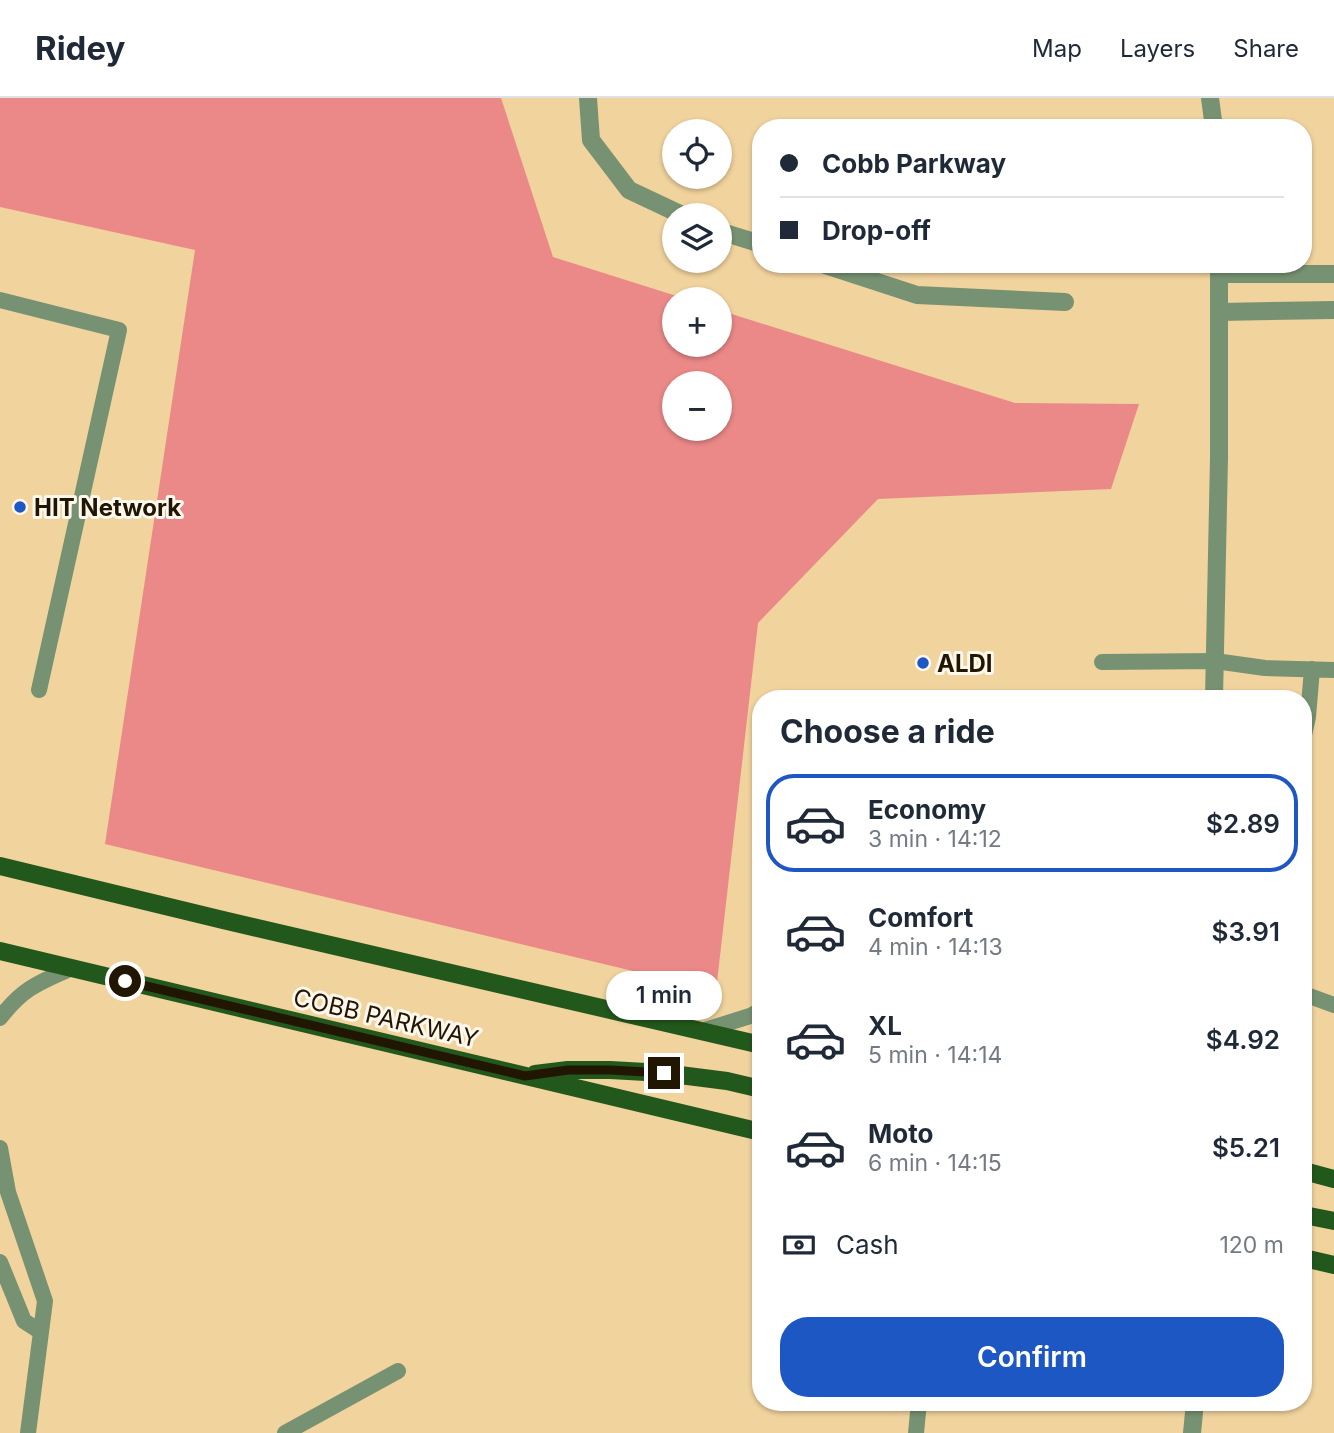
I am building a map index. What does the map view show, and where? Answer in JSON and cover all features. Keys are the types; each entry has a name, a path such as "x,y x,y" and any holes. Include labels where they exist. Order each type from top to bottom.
{"main road":[{"path":"0,866 752,1043"},
{"name":"COBB PARKWAY","path":"0,951 752,1130"},
{"path":"525,1076 568,1070 610,1070 664,1073 752,1086"},
{"path":"1312,1173 1334,1179"},
{"path":"1312,1217 1334,1222"},
{"path":"1312,1260 1334,1265"}],"street":[{"path":"588,98 591,140 629,190 662,206"},
{"path":"1210,98 1213,119"},
{"path":"732,235 752,241"},
{"path":"850,273 917,295 1065,302"},
{"path":"1214,690 1219,457 1219,273"},
{"path":"1311,273 1334,274"},
{"path":"1219,312 1334,310"},
{"path":"1192,1433 1194,1411"}],"lane":[{"path":"0,300 119,330 39,690"},
{"path":"1102,662 1215,661 1265,668 1334,670"},
{"path":"1310,690 1312,669"},
{"path":"0,1018 13,1001 33,985 72,968"},
{"path":"1312,997 1334,1005"},
{"path":"702,1031 752,1015"},
{"path":"0,1148 4,1193 45,1301 28,1433"},
{"path":"0,1262 24,1321 41,1332"},
{"path":"285,1433 398,1371"},
{"path":"916,1433 918,1411"}],"shaded area":[{"path":"0,98 501,98 553,257 662,291 662,357 732,357 732,314 1015,403 1139,404 1111,489 878,499 758,623 716,991 105,844 195,250 0,207"}],"place":[{"name":"HIT Network","path":"20,507"},
{"name":"ALDI","path":"923,663"}],"route":[{"path":"125,981 525,1076 568,1070 664,1073"}]}
